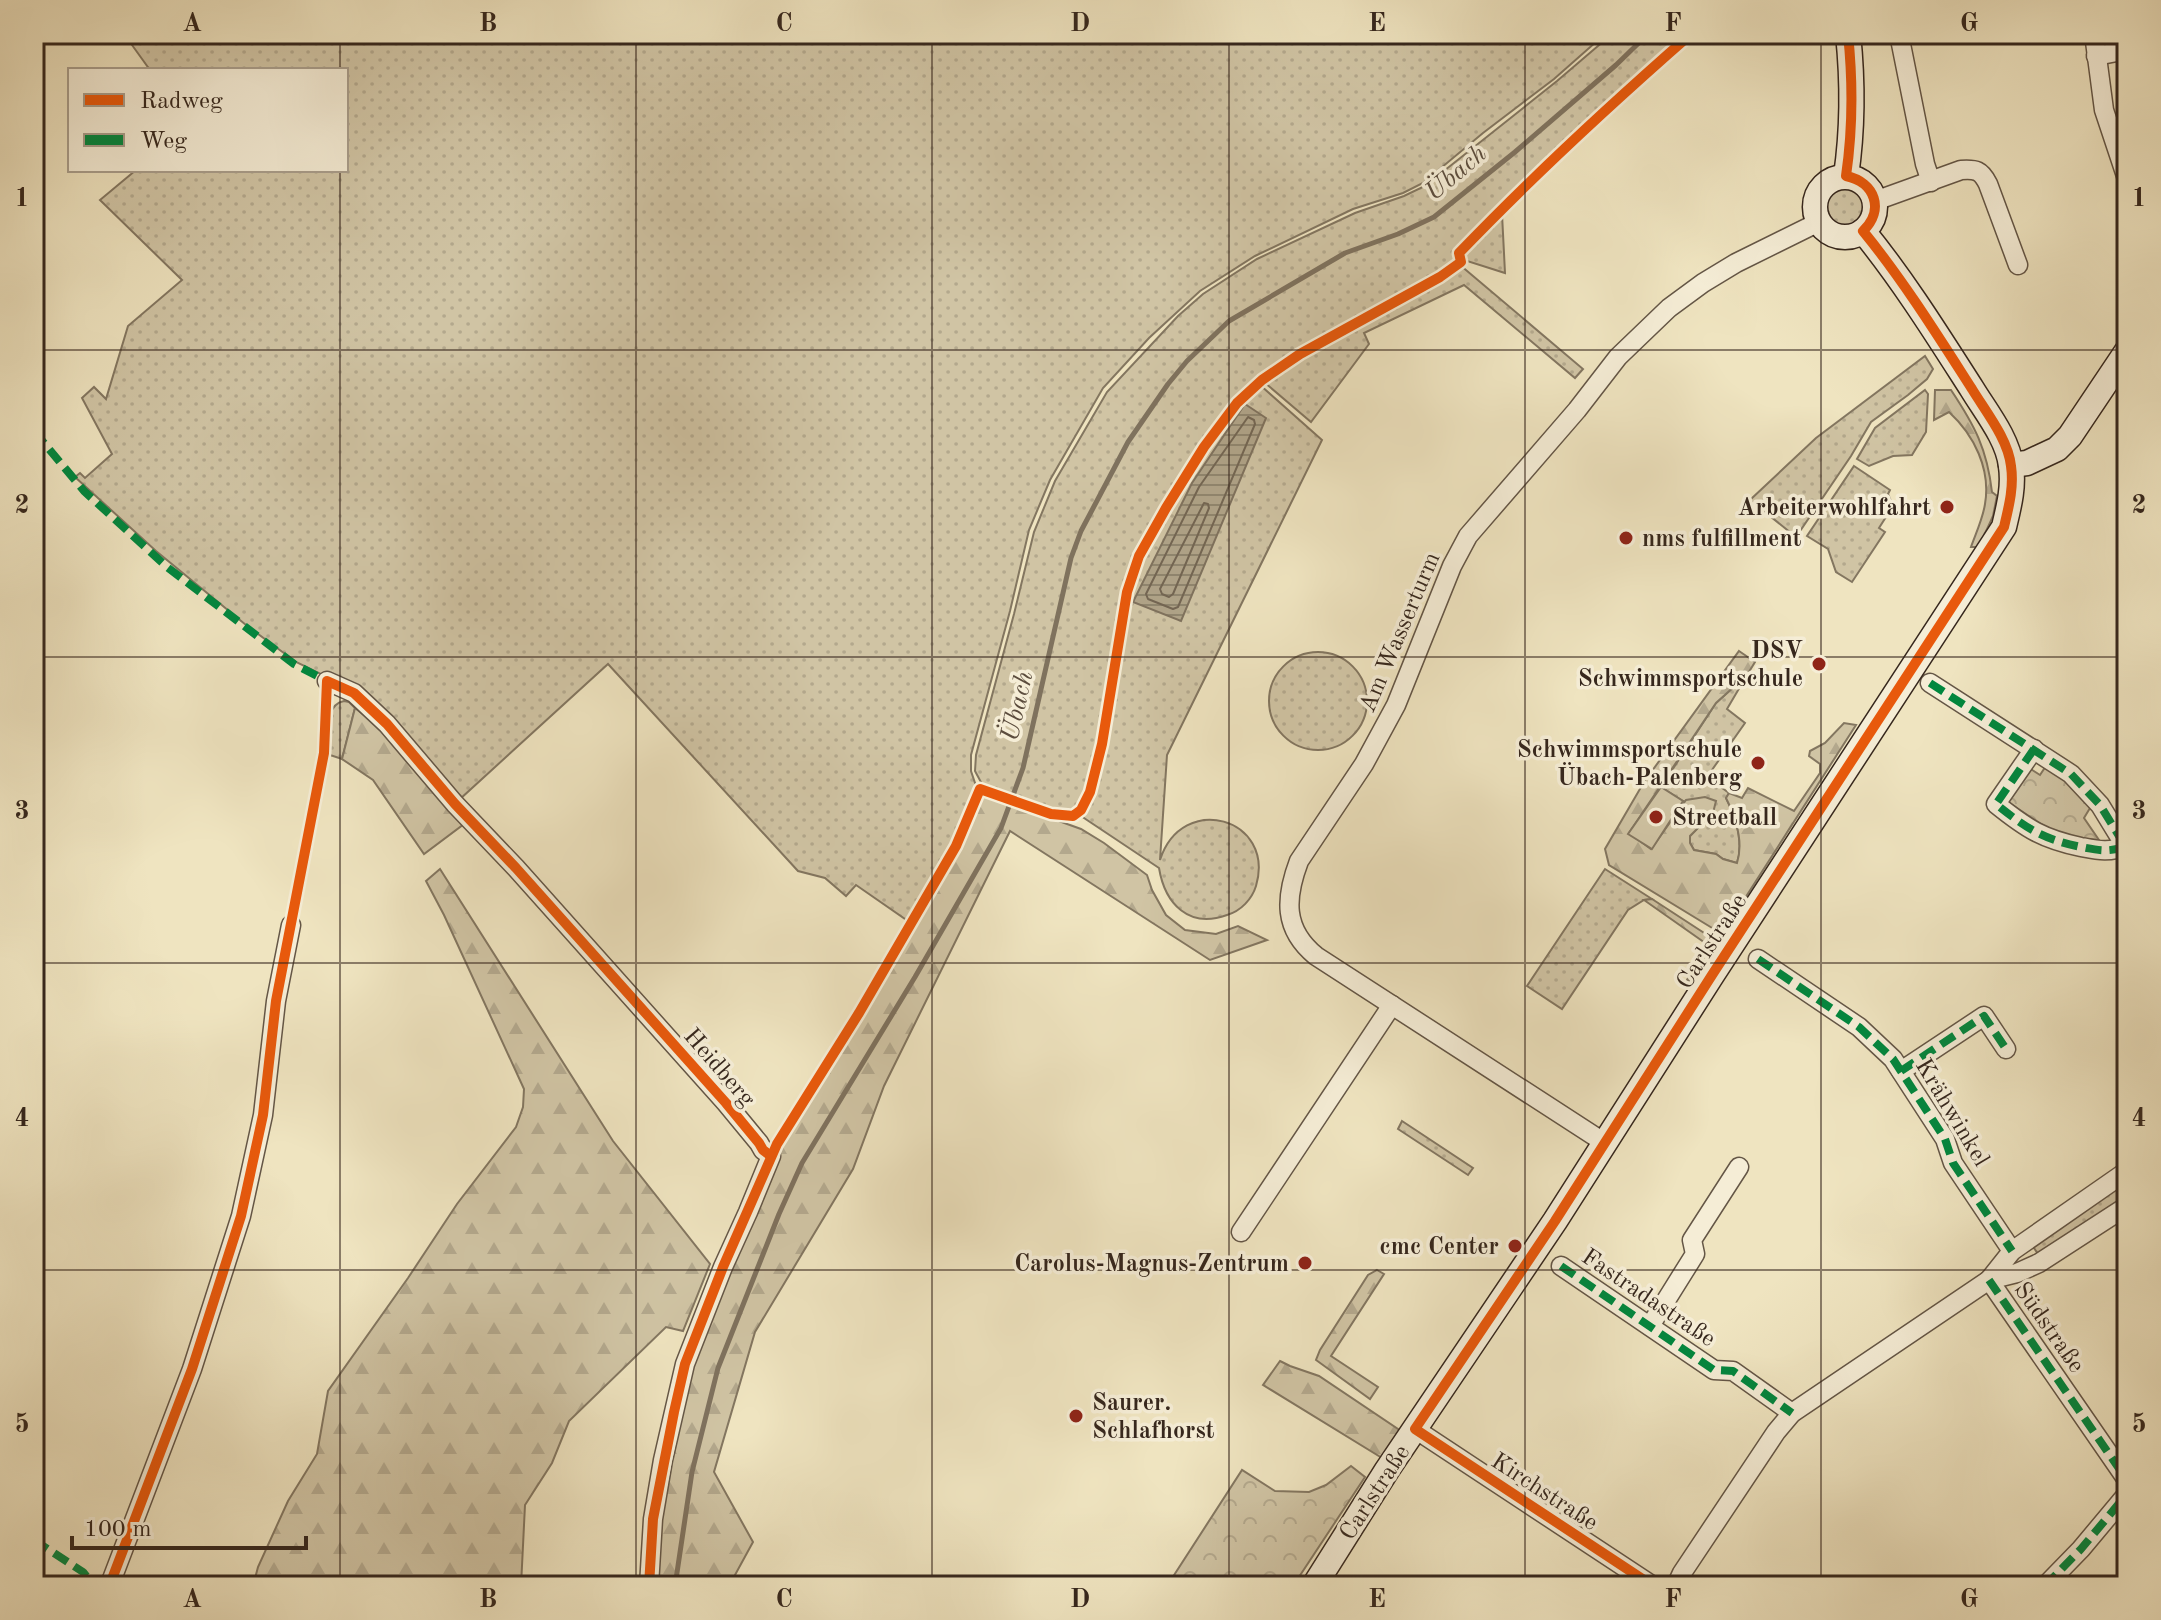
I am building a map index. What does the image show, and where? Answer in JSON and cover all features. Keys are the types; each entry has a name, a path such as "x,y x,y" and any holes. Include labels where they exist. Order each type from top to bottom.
{"main road":[{"path":"1846,176 1852,122 1848,34"},
{"path":"1833,178 1855,178 1866,185 1875,201 1874,215 1869,225 1856,235 1839,237 1827,231 1815,214 1814,203 1819,190 1833,178"},
{"path":"1863,231 1974,393 2003,442 2011,465 2027,463 2057,449 2070,436 2127,351"},
{"name":"Carlstraße","path":"1314,1586 2004,527 2012,496 2011,465"}],"street":[{"path":"1899,34 1931,182"},
{"path":"2094,34 2104,110 2127,179"},
{"path":"2096,56 2127,50"},
{"path":"1875,201 1961,170 1974,169 1982,173 2018,265"},
{"name":"Am Wasserturm","path":"1605,1143 1316,956 1302,944 1293,925 1288,906 1292,878 1299,861 1364,764 1396,705 1452,566 1468,536 1577,410 1618,357 1669,308 1736,263 1819,222"},
{"name":"Heidberg","path":"327,681 354,693 387,724 771,1156 685,1364 653,1519 649,1586"},
{"path":"1930,683 2034,749 2076,778 2100,805 2126,848 2099,851 2052,841 1996,804 2034,749"},
{"path":"107,1586 142,1504 192,1369 241,1216 263,1115 276,1001 291,925"},
{"name":"Krähwinkel","path":"1758,959 1859,1027 1893,1059 1943,1136 1955,1165 2012,1251"},
{"path":"1241,1232 1392,1005"},
{"path":"1901,1071 1984,1016 2006,1049"},
{"path":"1650,1326 1695,1254 1692,1240 1739,1167"},
{"path":"1676,1586 1772,1437 1792,1413 1989,1280 2012,1251 2127,1171"},
{"path":"1989,1280 2039,1263 2127,1206"},
{"name":"Fastradastraße","path":"1561,1266 1714,1370 1733,1371 1792,1413"},
{"name":"Südstraße","path":"1989,1280 2127,1480"},
{"name":"Kirchstraße","path":"1415,1429 1653,1586"},
{"path":"2045,1586 2127,1494"}],"green space":[{"path":"144,34 1605,34 1554,79 1423,183 1403,193 1353,209 1255,256 1200,291 1149,338 1103,388 1050,480 1029,530 971,755 971,771 977,789 952,845 908,921 856,885 846,896 825,878 798,871 608,664 460,799 358,692 296,662 246,625 156,551 75,477 80,473 85,478 112,454 82,398 94,387 106,399 128,326 182,280 100,200 134,172 348,172 348,68 149,68 132,45"},
{"path":"1612,34 1685,34 1671,52 1565,149 1502,214 1505,273 1458,258 1265,373 1241,394 1211,432 1151,530 1124,591 1091,777 1078,809 1061,813 983,786 975,771 976,755 1034,532 1055,481 1107,392 1178,316 1203,294 1257,259 1355,213 1425,186"},
{"path":"1844,185 1861,191 1867,208 1861,225 1844,231 1827,225 1821,208 1827,191"},
{"path":"1460,265 1583,369 1575,378 1464,285 1364,333 1369,344 1311,422 1264,382 1301,357 1441,279"},
{"path":"1925,356 1933,369 1927,379 1871,422 1796,537 1750,500 1816,438"},
{"path":"1260,385 1322,440 1167,755 1160,860 1171,839 1187,825 1205,820 1224,822 1240,830 1253,844 1259,863 1256,886 1245,904 1227,915 1201,919 1190,916 1173,902 1159,868 1081,816 1094,795 1130,592 1162,523 1194,470 1229,420"},
{"path":"1925,390 1928,394 1926,432 1912,455 1893,456 1869,466 1857,459 1875,428"},
{"path":"1935,390 1951,390 1967,415 1983,450 1992,492 1997,496 1993,516 1979,547 1971,547 1985,504 1983,466 1973,442 1949,412 1934,420"},
{"path":"1854,466 1890,490 1888,494 1893,506 1879,528 1885,532 1852,582 1836,572 1828,549 1807,536"},
{"path":"1739,651 1755,662 1747,675 1716,703 1629,833 1651,849 1686,800 1705,797 1716,801 1713,813 1690,836 1690,843 1694,850 1716,854 1737,863 1739,838 1726,798 1729,793 1742,798 1748,788 1794,811 1820,773 1820,764 1809,756 1810,751 1825,743 1844,723 1856,725 1722,934 1609,865 1605,849 1644,782"},
{"path":"1318,652 1337,656 1353,666 1363,682 1367,701 1363,720 1353,736 1337,746 1318,750 1299,746 1283,736 1273,720 1269,701 1273,682 1283,666 1299,656"},
{"path":"1747,675 1727,709 1745,723 1707,777 1729,793 1726,798 1739,838 1737,863 1716,854 1694,850 1690,836 1712,813 1683,801 1661,787 1716,703"},
{"path":"344,701 355,708 342,759 327,754 330,715 337,704"},
{"path":"355,708 383,730 464,824 424,854 373,780 342,759"},
{"path":"2026,766 2040,775 2046,766 2075,785 2090,808 2084,818 2099,840 2059,836 2005,800"},
{"name":"Streetball","path":"1661,787 1683,801 1652,849 1628,834"},
{"path":"981,793 1081,829 1104,843 1147,875 1166,915 1185,930 1216,934 1238,926 1267,940 1210,960 1010,831 884,1086 853,1169 755,1332 714,1472 753,1542 729,1586 655,1586 654,1548 690,1366 770,1164 914,926 964,836"},
{"path":"440,869 613,1141 710,1264 683,1331 666,1327 569,1421 552,1463 525,1505 521,1586 253,1586 258,1567 288,1501 317,1454 328,1391 457,1204 516,1127 523,1107 524,1089 426,881"},
{"path":"1605,869 1652,899 1644,900 1628,910 1562,1009 1527,986"},
{"path":"1652,899 1718,942 1693,983 1687,980 1708,945 1644,900"},
{"path":"1402,1121 1473,1168 1468,1175 1398,1129"},
{"path":"2127,1178 2127,1200 2040,1257 2032,1245"},
{"path":"1377,1270 1384,1274 1331,1356 1378,1387 1370,1399 1316,1360 1368,1275"},
{"path":"1280,1361 1319,1376 1401,1431 1382,1458 1263,1385"},
{"path":"1351,1466 1365,1477 1293,1586 1167,1586 1242,1470 1275,1491 1309,1492 1326,1485"}],"water":[{"path":"1245,404 1266,418 1181,621 1133,602 1192,483"}],"waterway":[{"name":"Übach","path":"675,1586 692,1472 718,1368 802,1163 1001,828 1023,768 1071,558 1081,531 1128,442 1187,361 1229,321 1345,253 1434,217 1515,152 1648,34"}],"marked path":[{"path":"34,431 84,491 167,567 294,664 327,681"},
{"path":"1930,683 2071,774 2100,805 2127,849"},
{"path":"2034,749 1996,804 2026,826 2056,840 2098,850 2125,846"},
{"path":"1758,959 1859,1027 1893,1059 1945,1139 1953,1163 2012,1251"},
{"path":"1901,1071 1984,1016 2006,1049"},
{"path":"1561,1266 1714,1370 1733,1371 1792,1413"},
{"path":"1989,1280 2127,1480"},
{"path":"2045,1586 2127,1494"},
{"path":"34,1540 83,1572 94,1586"}],"cycle path":[{"path":"649,1586 653,1519 685,1364 777,1144 859,1013 956,846 980,789 1051,814 1073,816 1081,810 1090,792 1102,744 1127,592 1139,556 1204,447 1237,403 1262,380 1300,354 1440,277 1461,262 1459,253 1515,196 1691,34"},
{"path":"1653,1586 1415,1429 1555,1221 2004,527 2012,474 2001,436 1920,308 1863,231 1870,223 1875,206 1874,198 1864,184 1846,176 1852,105 1848,34"},
{"path":"107,1586 192,1369 241,1216 263,1115 276,1001 324,753 327,681 354,693 387,724 771,1156"}],"place":[{"name":"Arbeiterwohlfahrt","path":"1947,507"},
{"name":"nms fulfillment","path":"1626,538"},
{"name":"DSV Schwimmsportschule","path":"1819,664"},
{"name":"Schwimmsportschule Übach-Palenberg","path":"1758,763"},
{"name":"Streetball","path":"1656,817"},
{"name":"cmc Center","path":"1515,1246"},
{"name":"Carolus-Magnus-Zentrum","path":"1305,1263"},
{"name":"Saurer. Schlafhorst","path":"1076,1416"}]}
